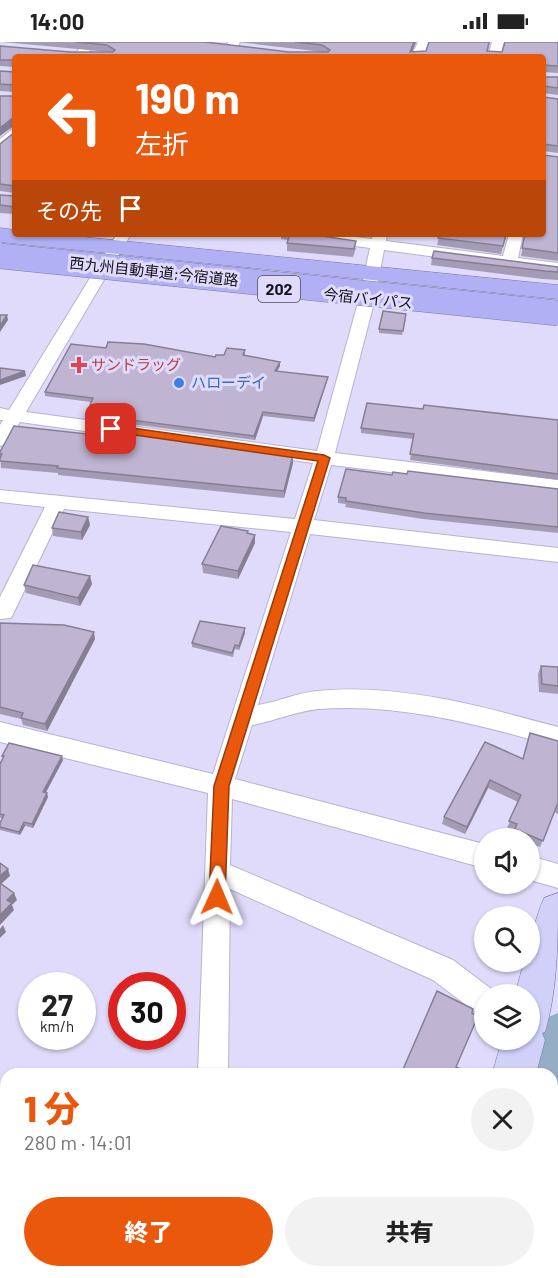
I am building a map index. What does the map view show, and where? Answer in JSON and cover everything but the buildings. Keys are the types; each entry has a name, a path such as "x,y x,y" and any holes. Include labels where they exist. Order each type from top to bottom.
{"highway":[{"name":"今宿バイパス","path":"48,237 120,240 372,275 558,292"},
{"name":"西九州自動車道;今宿道路","path":"0,242 558,298"},
{"name":"今宿バイパス","path":"0,258 558,319"},
{"name":"西九州自動車道;今宿道路","path":"0,258 558,313"}],"main road":[{"path":"539,984 558,911"},
{"path":"516,1068 520,1050"}],"street":[{"path":"77,54 90,42"},
{"path":"0,146 12,134"},
{"path":"358,237 379,238 558,268"},
{"path":"510,261 515,237"},
{"path":"213,1068 221,786 324,458 367,299 379,238"},
{"path":"0,440 8,415 120,240"},
{"path":"8,415 324,458 558,486"},
{"path":"0,496 304,526 558,555"},
{"path":"3,612 58,501"},
{"path":"243,716 263,716 298,703 320,700 373,702 466,712 558,737"},
{"path":"0,732 221,786 474,853"},
{"path":"540,871 558,876"},
{"path":"218,877 234,877 433,966 474,995"}],"waterway":[{"path":"551,1068 558,1037"}],"place":[{"name":"サンドラッグ","path":"79,365"},
{"name":"ハローデイ","path":"179,383"}],"route":[{"path":"111,429 324,458 221,786 218,813 217,897"}]}
